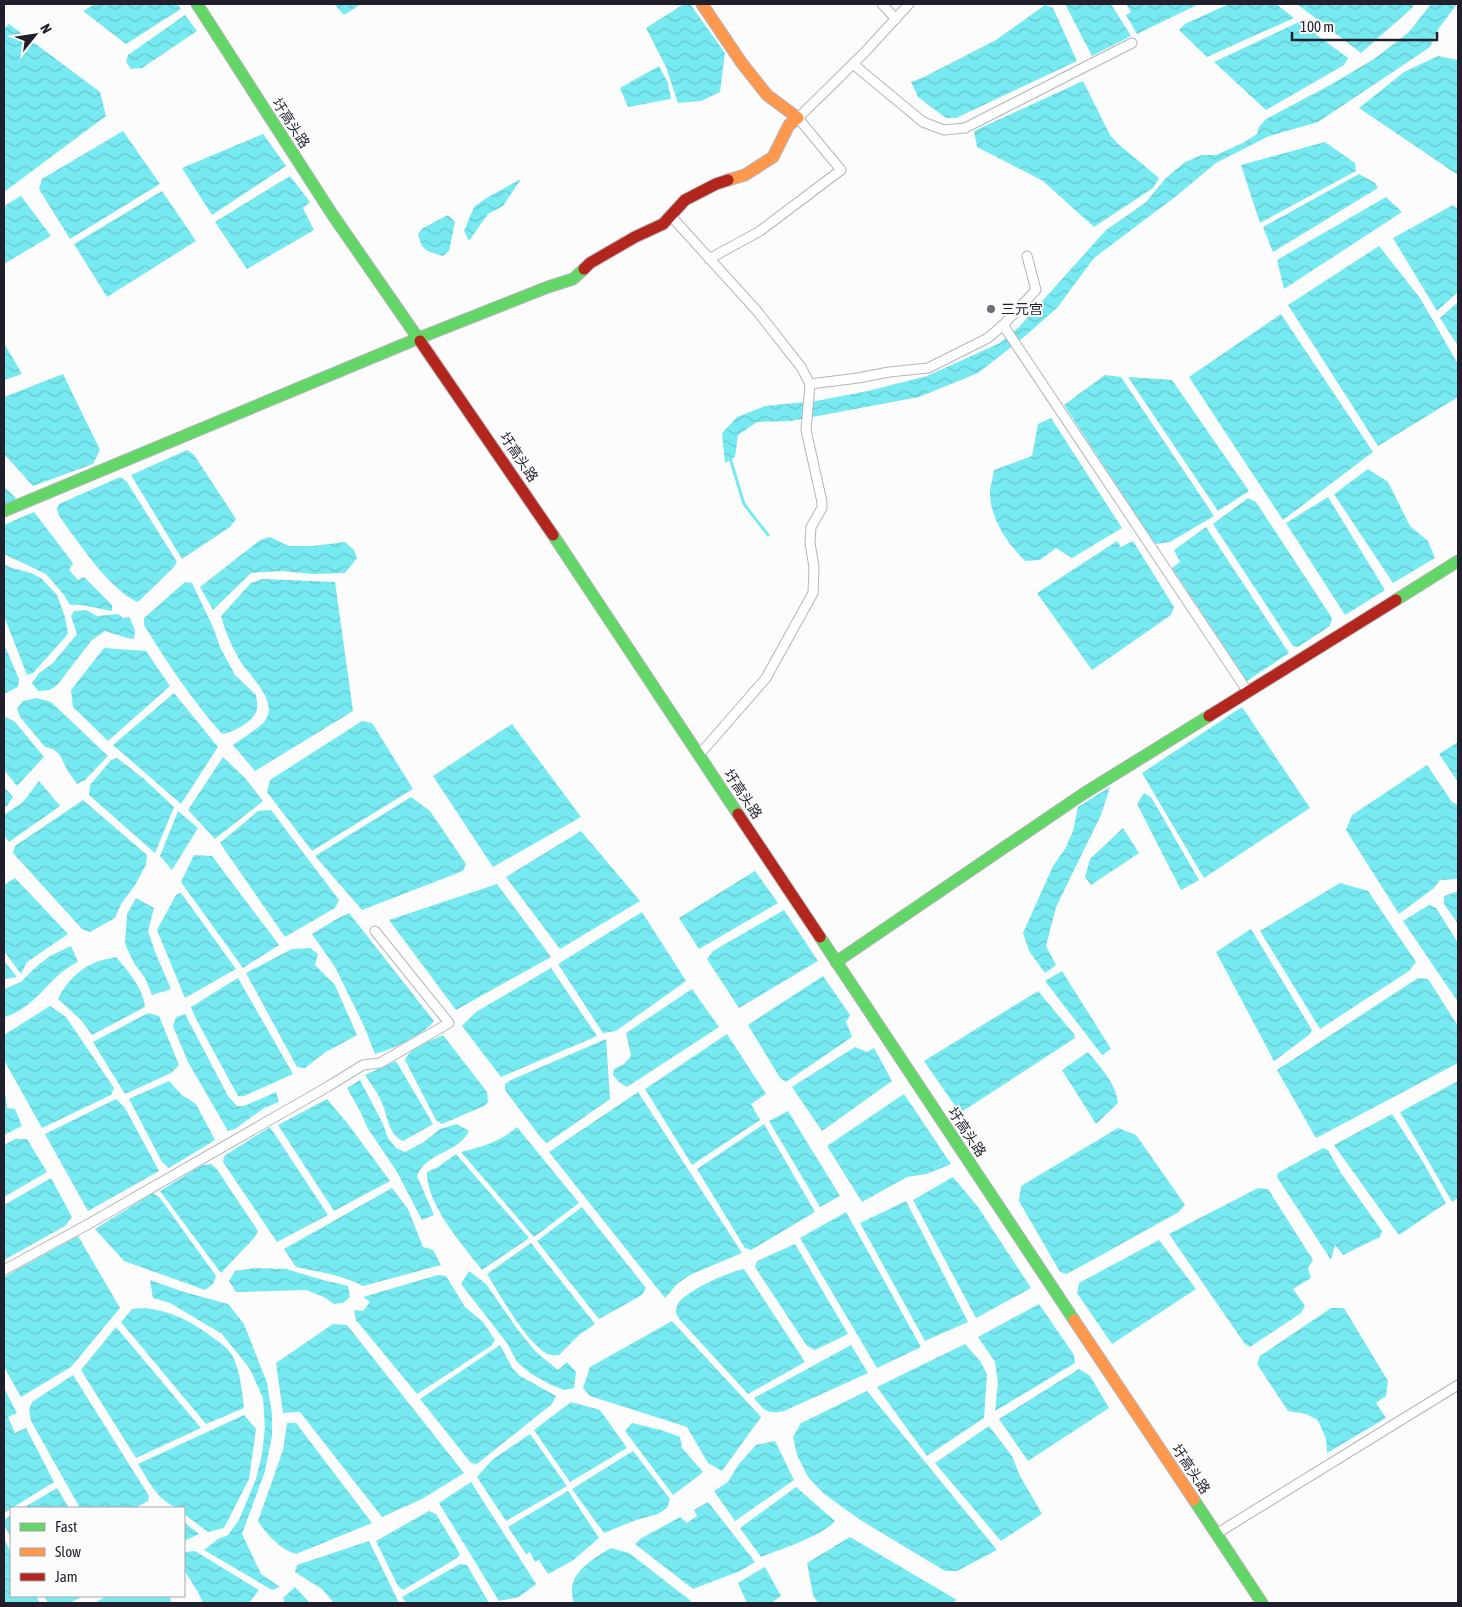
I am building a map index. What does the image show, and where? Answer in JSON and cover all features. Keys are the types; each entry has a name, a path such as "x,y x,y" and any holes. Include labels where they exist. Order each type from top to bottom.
{"street":[{"name":"圩高头路","path":"197,4 332,214 518,482 1262,1603"},
{"path":"702,4 741,62 767,94 798,118 841,170 760,230 709,259"},
{"path":"882,4 896,19"},
{"path":"4,511 344,371 419,338 572,279 590,263 662,224 686,200 716,184 745,175 773,157 789,125 853,64 909,4"},
{"path":"853,64 924,122 944,130 965,128 1132,43"},
{"path":"670,216 757,311 802,367 810,384 806,430 822,502 822,508 811,527 810,542 814,567 813,593 766,678 699,755"},
{"path":"810,384 928,368 1006,329 1036,290 1027,256"},
{"path":"1006,329 1248,692"},
{"path":"836,962 1083,794 1458,561"},
{"path":"4,1270 102,1217 363,1065 380,1063 449,1023 375,931"},
{"path":"1216,1534 1458,1385"}],"water":[{"path":"95,4 177,4 181,9 126,44 83,11"},
{"path":"334,4 361,4 344,15"},
{"path":"684,4 690,4 725,53 720,92 701,101 678,103 666,67 646,28"},
{"path":"1065,4 1111,4 1131,36 1092,56"},
{"path":"1126,4 1199,4 1137,34 1126,15 1131,12"},
{"path":"1229,4 1276,4 1294,18 1207,57 1179,30 1185,24"},
{"path":"1297,4 1415,4 1361,53"},
{"path":"1431,4 1457,4 1439,28 1430,47 1318,122 1269,136 1216,163 1175,197 1094,258 1057,308 978,373 919,397 791,421 757,422 738,435 735,457 725,463 722,433 737,417 765,406 816,401 868,391 927,376 1000,343 1019,327 1106,230 1145,203 1166,178 1185,162 1202,155 1216,155 1243,143 1257,134 1259,127 1266,119 1374,59 1409,32"},
{"path":"1045,5 1053,8 1077,61 956,118 946,118 918,97 911,82 996,40"},
{"path":"185,15 197,31 142,68 131,69 126,62 128,55"},
{"path":"1299,22 1348,58 1344,65 1266,110 1214,62"},
{"path":"9,24 100,92 106,116 4,192 4,29"},
{"path":"1438,56 1458,60 1458,175 1359,108 1404,72"},
{"path":"659,66 668,83 671,99 628,107 620,88"},
{"path":"1083,81 1110,135 1159,178 1153,188 1094,227 1043,181 977,147 974,131"},
{"path":"123,131 160,184 70,239 39,189 42,179"},
{"path":"263,134 286,166 212,215 182,168"},
{"path":"1325,142 1355,163 1356,171 1260,223 1241,165"},
{"path":"1359,174 1375,183 1378,188 1273,252 1263,227"},
{"path":"290,176 310,202 303,208 314,230 247,269 215,222"},
{"path":"521,179 503,206 488,214 469,241 464,231 474,207"},
{"path":"162,191 196,241 107,297 74,244"},
{"path":"21,196 51,236 4,264 4,206"},
{"path":"1386,197 1402,212 1284,289 1277,260"},
{"path":"1453,205 1458,209 1458,292 1437,311 1393,238"},
{"path":"448,215 455,222 449,251 443,256 426,250 421,244 418,234 423,228"},
{"path":"1379,246 1420,298 1458,364 1458,397 1378,446 1288,305"},
{"path":"1458,302 1458,346 1440,318"},
{"path":"1281,314 1373,452 1283,520 1189,377"},
{"path":"4,343 22,374 4,380"},
{"path":"63,374 100,450 93,464 33,486 4,454 4,397"},
{"path":"1105,375 1121,377 1214,516 1170,542 1155,544 1064,405"},
{"path":"1128,377 1172,380 1249,491 1218,511"},
{"path":"1051,418 1122,528 1072,558 1056,548 1040,560 1025,561 1000,529 990,500 990,490 994,470 1032,456 1038,424"},
{"path":"187,450 194,455 236,519 230,527 182,559 131,475"},
{"path":"1368,469 1388,482 1410,526 1428,541 1435,558 1393,583 1334,494"},
{"path":"120,477 127,482 177,562 138,602 127,596 105,576 59,516 57,509 59,504"},
{"path":"4,487 16,498 13,503 4,507"},
{"path":"1328,497 1385,590 1345,615 1286,523"},
{"path":"1248,498 1256,502 1332,618 1330,626 1298,647 1293,646 1213,524"},
{"path":"34,512 73,563 69,570 78,580 84,577 112,605 112,611 70,605 46,574 4,554 4,525"},
{"path":"1206,527 1289,653 1247,681 1172,568 1180,562 1174,550"},
{"path":"270,537 289,546 313,546 345,542 354,550 357,558 345,573 312,574 282,571 251,573 213,610 200,587 260,540"},
{"path":"1117,541 1121,547 1133,541 1174,607 1171,615 1092,670 1037,593"},
{"path":"4,564 41,578 57,595 65,617 68,634 33,673 27,675 4,616"},
{"path":"263,579 335,582 353,711 255,771 233,745 264,722 269,706 261,689 236,654 226,633 221,616 251,583"},
{"path":"185,582 192,583 213,627 220,647 235,675 256,695 257,708 254,716 242,726 227,733 222,734 190,695 144,625 144,618"},
{"path":"86,610 97,616 118,614 123,618 129,617 135,630 134,639 105,631 92,640 58,684 50,690 38,691 32,683 39,673 52,664 77,634 71,616 74,611"},
{"path":"4,644 19,679 18,687 4,694"},
{"path":"104,648 146,651 170,686 108,741 73,707 71,690"},
{"path":"174,693 218,747 181,804 113,745"},
{"path":"37,698 51,702 108,756 85,780 77,784 67,770 60,755 53,749 45,747 20,717 17,709 23,701"},
{"path":"1242,707 1310,808 1204,878 1142,773"},
{"path":"4,716 15,722 44,757 17,786 4,770"},
{"path":"362,721 372,723 413,789 312,851 267,792 270,780"},
{"path":"512,724 581,817 493,867 433,776"},
{"path":"1458,742 1458,782 1439,754"},
{"path":"223,757 245,778 263,801 215,839 188,810"},
{"path":"117,758 144,779 174,807 155,853 89,795 90,785 111,760"},
{"path":"1427,765 1452,802 1458,805 1458,879 1440,880 1434,888 1399,914 1346,830 1352,815"},
{"path":"39,781 60,806 9,842 4,835 4,815 23,802"},
{"path":"4,787 13,797 7,806 4,807"},
{"path":"1110,787 1101,815 1056,907 1046,946 1056,965 1045,973 1029,951 1023,933 1053,866 1065,849 1073,831 1078,807"},
{"path":"1144,793 1151,797 1199,880 1181,890 1137,804"},
{"path":"411,797 430,811 466,864 463,871 362,910 315,856"},
{"path":"83,800 147,855 146,865 135,885 121,904 115,918 90,932 82,929 13,853 15,846"},
{"path":"271,810 339,900 335,908 285,937 220,843 258,811"},
{"path":"178,811 198,828 172,870 160,856"},
{"path":"1123,828 1139,853 1091,885 1085,877 1090,859"},
{"path":"581,831 640,901 560,949 506,877"},
{"path":"194,855 212,856 279,945 243,968 181,882"},
{"path":"755,871 778,903 699,949 679,918"},
{"path":"15,878 68,934 27,962 21,974 4,951 4,885"},
{"path":"1340,883 1368,891 1416,962 1409,971 1320,1029 1260,931"},
{"path":"497,884 551,957 456,1010 389,920"},
{"path":"1458,891 1458,924 1444,904 1444,896"},
{"path":"181,893 236,969 185,998 157,930 176,895"},
{"path":"136,898 154,908 148,931 171,989 152,995 145,978 134,963 125,944 127,914"},
{"path":"1429,905 1436,908 1458,943 1458,1002 1403,921"},
{"path":"784,910 818,961 739,1008 707,959 713,951"},
{"path":"642,912 686,981 616,1031 603,1033 558,964"},
{"path":"349,913 434,1021 429,1027 407,1041 375,1054 364,1026 335,967 312,934"},
{"path":"1251,929 1312,1030 1309,1035 1274,1061 1216,952"},
{"path":"71,946 78,962 68,967 25,1007 4,1017 4,989 21,982 50,956"},
{"path":"310,948 318,954 315,965 335,985 357,1035 324,1053 305,1068 297,1067 246,973 292,949"},
{"path":"116,957 138,987 145,1007 92,1035 81,1020 58,999 68,983 82,970 98,962"},
{"path":"4,961 17,977 4,979"},
{"path":"551,968 597,1036 501,1077 462,1026 476,1012"},
{"path":"1062,971 1111,1049 1102,1055 1045,981"},
{"path":"823,976 850,1015 846,1022 852,1037 786,1082 780,1078 748,1025"},
{"path":"238,978 293,1074 244,1096 238,1096 191,1007"},
{"path":"1418,978 1428,979 1458,1026 1458,1063 1316,1138 1277,1070"},
{"path":"692,989 719,1027 627,1087 619,1082 613,1075 614,1069 624,1064 631,1056 626,1033"},
{"path":"1038,991 1074,1034 1075,1038 960,1113 924,1061"},
{"path":"50,1006 66,1017 114,1088 111,1095 42,1128 4,1060 4,1035"},
{"path":"148,1013 159,1016 179,1065 171,1073 125,1094 93,1042"},
{"path":"185,1014 228,1096 237,1106 244,1106 276,1092 279,1102 264,1108 235,1129 228,1131 188,1062 173,1026 176,1017"},
{"path":"727,1034 766,1094 751,1104 760,1120 692,1165 645,1089"},
{"path":"443,1035 487,1092 488,1102 484,1106 442,1124 436,1120 405,1060 411,1051"},
{"path":"606,1039 610,1099 547,1143 541,1138 505,1090 505,1084"},
{"path":"855,1047 867,1052 874,1048 892,1081 822,1131 792,1087"},
{"path":"1088,1052 1111,1082 1118,1103 1096,1124 1062,1070"},
{"path":"396,1061 433,1124 403,1141 391,1130 380,1099 365,1075"},
{"path":"360,1080 383,1124 388,1138 396,1148 405,1152 424,1142 440,1129 457,1124 469,1131 458,1144 435,1157 421,1168 417,1176 434,1215 422,1220 397,1172 367,1127 347,1088"},
{"path":"169,1081 182,1095 196,1104 215,1140 169,1168 162,1162 129,1099"},
{"path":"1458,1081 1458,1198 1452,1202 1400,1112"},
{"path":"4,1092 7,1108 15,1109 22,1126 4,1135"},
{"path":"638,1092 742,1253 692,1274 678,1283 665,1298 549,1152"},
{"path":"904,1094 951,1164 927,1174 907,1177 862,1202 827,1146"},
{"path":"116,1099 125,1108 159,1171 88,1211 45,1134"},
{"path":"327,1099 390,1181 334,1211 278,1125"},
{"path":"788,1111 840,1196 820,1207 769,1121"},
{"path":"1392,1114 1423,1162 1446,1203 1399,1235 1334,1145"},
{"path":"764,1124 815,1212 751,1250 745,1248 697,1169"},
{"path":"270,1127 328,1215 277,1242 223,1162 224,1156"},
{"path":"517,1127 579,1203 534,1237 461,1152 484,1146"},
{"path":"1118,1128 1136,1135 1185,1205 1179,1212 1067,1274 1060,1272 1019,1201 1021,1186"},
{"path":"15,1139 27,1139 47,1172 4,1197 4,1145"},
{"path":"1323,1148 1328,1150 1341,1173 1382,1231 1380,1237 1343,1255 1335,1245 1331,1260 1277,1177 1278,1173"},
{"path":"456,1154 529,1238 482,1270 447,1224 432,1197 428,1184 427,1172 438,1167"},
{"path":"211,1164 216,1168 258,1231 255,1237 221,1273 160,1191 202,1165"},
{"path":"953,1177 978,1207 1031,1288 976,1318 913,1200"},
{"path":"51,1178 72,1217 65,1226 4,1260 4,1205"},
{"path":"392,1188 408,1209 423,1247 433,1250 441,1265 363,1286 339,1276 296,1267 284,1249"},
{"path":"1258,1188 1268,1189 1313,1260 1308,1268 1311,1278 1293,1289 1305,1306 1301,1313 1250,1347 1245,1344 1169,1234"},
{"path":"153,1193 160,1198 216,1276 213,1284 205,1290 124,1261 95,1229"},
{"path":"906,1201 968,1322 925,1341 860,1223"},
{"path":"582,1207 646,1288 642,1295 599,1319 537,1241"},
{"path":"846,1212 921,1347 877,1368 800,1238"},
{"path":"78,1236 120,1308 71,1367 21,1397 4,1367 4,1277"},
{"path":"1159,1240 1196,1289 1112,1344 1077,1293 1079,1283"},
{"path":"531,1243 595,1324 579,1335 559,1355 551,1355 534,1343 507,1307 487,1274"},
{"path":"795,1244 848,1334 815,1350 807,1346 755,1267 757,1261"},
{"path":"254,1268 286,1269 348,1286 350,1297 343,1303 334,1304 324,1297 306,1290 236,1292 229,1281 235,1271"},
{"path":"744,1269 805,1362 748,1394 680,1320 676,1313 677,1305 697,1288"},
{"path":"469,1271 486,1284 536,1352 558,1370 567,1362 576,1372 574,1388 564,1390 549,1384 530,1373 517,1362 507,1343 461,1284"},
{"path":"438,1275 446,1276 465,1307 483,1322 495,1340 491,1346 417,1394 356,1320 354,1310 363,1311 370,1302 363,1297"},
{"path":"150,1280 228,1304 244,1324 267,1383 272,1414 272,1436 265,1471 242,1534 261,1574 280,1587 272,1590 204,1550 218,1539 228,1535 239,1520 256,1479 262,1454 265,1428 263,1398 250,1369 222,1334 170,1303 153,1298"},
{"path":"1039,1304 1074,1355 1075,1363 995,1411 998,1383 995,1362 978,1337"},
{"path":"145,1308 172,1314 188,1322 204,1331 228,1350 235,1361 239,1374 244,1408 206,1424 121,1322 132,1309"},
{"path":"1331,1308 1344,1308 1388,1381 1386,1396 1376,1403 1386,1418 1327,1453 1326,1439 1318,1420 1306,1414 1288,1411 1257,1364 1260,1356"},
{"path":"672,1321 761,1417 722,1471 708,1463 687,1427 590,1396 583,1388 590,1367"},
{"path":"333,1324 347,1325 464,1473 422,1499 382,1517 300,1412 283,1413 276,1363"},
{"path":"116,1327 201,1428 136,1458 81,1370"},
{"path":"965,1344 980,1361 987,1374 984,1418 927,1456 877,1387"},
{"path":"500,1345 513,1369 520,1376 556,1396 552,1404 477,1464 471,1463 420,1399"},
{"path":"851,1345 868,1373 784,1411 770,1412 754,1398"},
{"path":"1079,1369 1090,1376 1109,1408 1028,1461 999,1419"},
{"path":"73,1375 149,1496 148,1501 137,1507 79,1507 31,1421 29,1410 32,1402"},
{"path":"4,1388 17,1413 8,1417 15,1433 26,1428 54,1482 14,1507 10,1507 10,1509 4,1513"},
{"path":"867,1391 997,1550 957,1571 945,1571 862,1521 824,1494 808,1477 797,1455 793,1437 801,1423"},
{"path":"571,1402 600,1410 627,1448 570,1482 534,1430"},
{"path":"244,1415 256,1429 249,1479 224,1528 208,1532 185,1515 185,1507 176,1507 162,1499 138,1464"},
{"path":"287,1423 296,1423 372,1523 296,1554 274,1541 258,1521 283,1450"},
{"path":"632,1423 680,1437 682,1448 703,1472 673,1495 625,1431"},
{"path":"989,1426 1012,1456 1020,1476 1042,1514 1001,1541 935,1463"},
{"path":"530,1434 567,1486 506,1521 477,1477 492,1460"},
{"path":"775,1441 794,1480 735,1521 714,1491 728,1482 738,1465 756,1445"},
{"path":"633,1451 670,1499 667,1508 658,1514 636,1520 604,1533 572,1489"},
{"path":"471,1482 536,1584 519,1597 499,1601 439,1503"},
{"path":"796,1487 835,1521 811,1537 761,1557 740,1528"},
{"path":"57,1488 68,1507 25,1507"},
{"path":"568,1491 599,1538 572,1561 548,1574 539,1560 535,1562 530,1552 526,1554 508,1527"},
{"path":"708,1502 755,1562 740,1571 693,1589 635,1544 640,1539 680,1517 687,1523 697,1516 694,1510"},
{"path":"429,1511 436,1514 460,1554 457,1558 403,1590 398,1586 376,1541"},
{"path":"10,1516 10,1536 4,1525 4,1520"},
{"path":"185,1523 199,1534 185,1541"},
{"path":"850,1537 957,1600 952,1603 818,1603 813,1595 807,1563"},
{"path":"4,1539 10,1550 10,1597 37,1597 40,1603 4,1603"},
{"path":"369,1541 399,1603 334,1603 322,1589 295,1572 297,1565"},
{"path":"611,1548 629,1553 691,1601 690,1603 574,1603 572,1596 573,1584 580,1571"},
{"path":"195,1551 259,1590 249,1603 203,1603 185,1572 185,1552"},
{"path":"460,1564 467,1565 489,1603 406,1603 402,1597"},
{"path":"765,1567 781,1596 771,1603 747,1603 738,1583"},
{"path":"295,1587 310,1603 285,1603 283,1598"},
{"path":"45,1597 81,1597 70,1603 48,1603"},
{"path":"104,1597 170,1597 171,1603 95,1603"}],"waterway":[{"path":"730,458 744,504 768,535"}],"traffic: fast":[{"path":"197,4 332,214 420,341"},
{"path":"4,511 419,338 573,279 584,269"},
{"path":"553,535 738,814"},
{"path":"1396,600 1458,561"},
{"path":"836,962 1083,794 1209,716"},
{"path":"820,937 1074,1320"},
{"path":"1194,1500 1262,1603"}],"traffic: slow":[{"path":"702,4 741,62 767,95 798,118 789,125 773,157 745,175 728,180"},
{"path":"1074,1320 1194,1500"}],"traffic: jam":[{"path":"584,269 590,263 635,237 663,224 685,200 728,180"},
{"path":"420,341 553,535"},
{"path":"1209,716 1396,600"},
{"path":"738,814 820,937"}],"place":[{"name":"三元宫","path":"991,309"}]}
